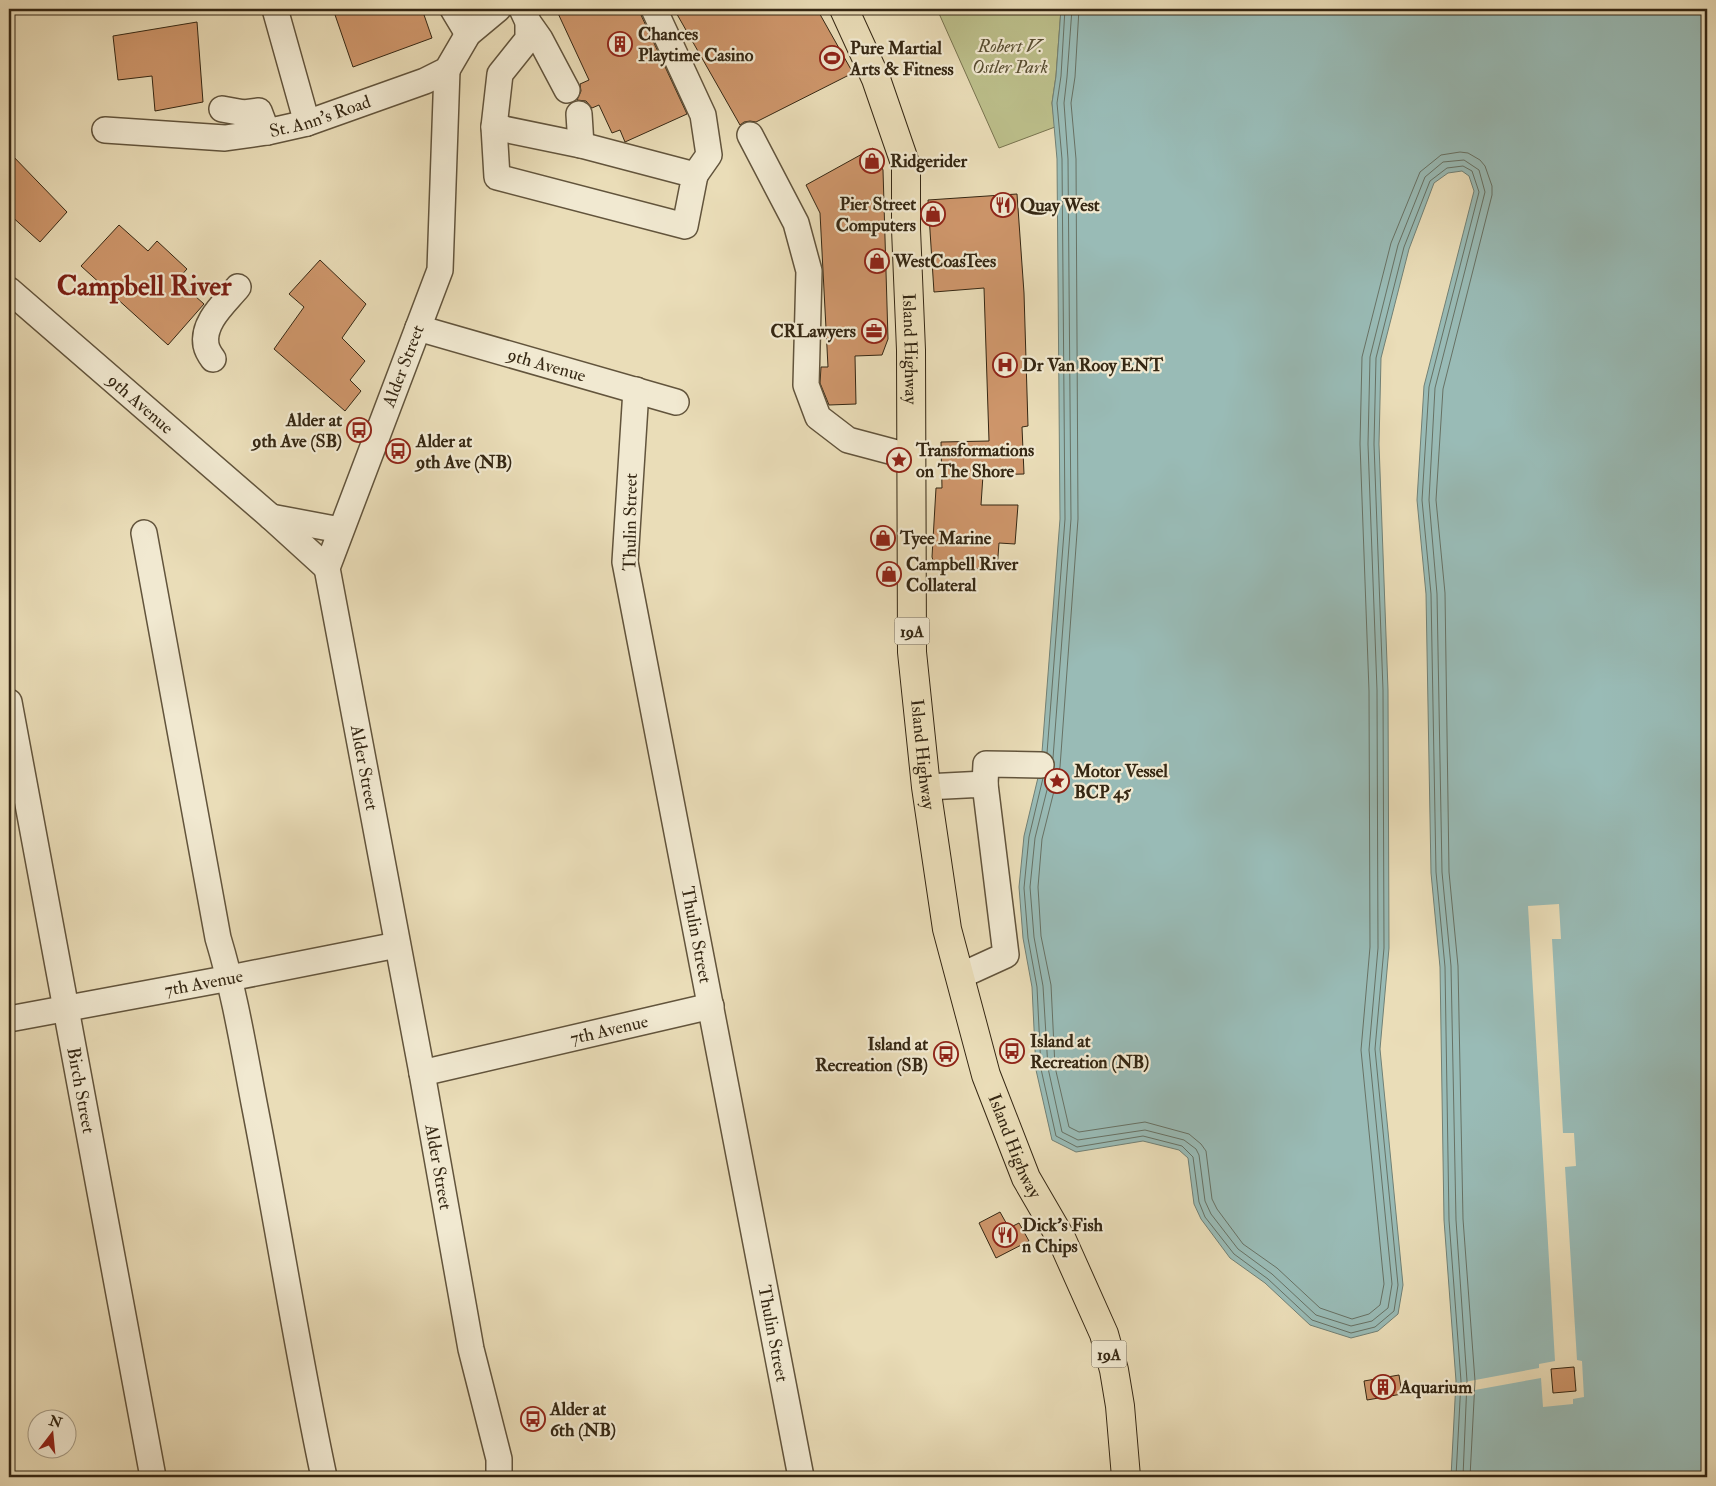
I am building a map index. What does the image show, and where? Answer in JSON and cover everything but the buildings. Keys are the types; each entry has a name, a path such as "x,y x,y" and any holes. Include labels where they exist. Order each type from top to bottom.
{"main road":[{"name":"Island Highway","path":"844,9 876,79 906,166 906,229 912,350 912,652 926,787 947,929 986,1075 1026,1178 1062,1240 1104,1334 1114,1370 1120,1406 1126,1477"}],"street":[{"path":"275,9 307,123"},
{"path":"453,9 468,34"},
{"path":"448,70 468,34 498,9"},
{"path":"525,16 528,39 500,74 494,127 497,177 685,226 695,175 709,156 703,115 654,9"},
{"path":"525,16 540,39 567,90"},
{"name":"St. Ann's Road","path":"105,130 225,138 267,132 307,123 425,81 448,70"},
{"name":"Alder Street","path":"448,70 440,270 327,568 422,1073 471,1349 498,1459 498,1477"},
{"path":"222,109 244,113 259,111 267,132"},
{"path":"578,114 581,145"},
{"path":"494,127 581,145 695,175"},
{"path":"750,135 796,224 809,271 806,385 818,417 848,440 912,457"},
{"path":"213,360 206,347 205,336 209,323 238,287"},
{"name":"9th Avenue","path":"9,290 271,517 327,568"},
{"name":"9th Avenue","path":"418,328 676,402"},
{"name":"Thulin Street","path":"636,390 626,562 801,1477"},
{"path":"271,517 340,530"},
{"path":"144,533 218,938 230,978 264,1154 303,1379 324,1477"},
{"name":"Birch Street","path":"9,702 153,1477"},
{"path":"960,976 1006,955 985,784 986,764 1041,765"},
{"path":"926,787 985,784"},
{"name":"7th Avenue","path":"9,1019 397,945"},
{"name":"7th Avenue","path":"422,1073 711,1006"}],"green space":[{"name":"Robert V. Ostler Park","path":"937,9 1061,9 1052,103 1055,127 999,148"}],"water":[{"path":"1061,9 1707,9 1707,1477 1451,1477 1456,1381 1444,1220 1440,967 1431,873 1426,594 1417,500 1424,386 1474,191 1469,176 1462,171 1448,173 1434,183 1409,249 1381,358 1379,444 1388,690 1389,948 1380,1049 1403,1285 1398,1314 1378,1331 1351,1338 1310,1325 1265,1283 1230,1258 1201,1219 1194,1204 1188,1158 1179,1150 1143,1141 1076,1152 1052,1140 1036,1070 1032,987 1023,938 1019,887 1024,836 1041,765 1060,519 1057,159 1052,103"}],"pier":[{"path":"1559,904 1561,939 1552,939 1563,1133 1574,1133 1576,1166 1565,1167 1577,1360 1582,1361 1584,1397 1573,1399 1573,1404 1543,1407 1541,1378 1453,1394 1454,1384 1539,1368 1539,1364 1555,1361 1528,906"}],"place":[{"name":"Chances Playtime Casino","path":"620,44"},
{"name":"Pure Martial Arts & Fitness","path":"832,58"},
{"name":"Ridgerider","path":"872,161"},
{"name":"Quay West","path":"1003,205"},
{"name":"Pier Street Computers","path":"933,214"},
{"name":"WestCoasTees","path":"877,261"},
{"name":"CRLawyers","path":"874,331"},
{"name":"Dr Van Rooy ENT","path":"1005,365"},
{"name":"Alder at 9th Ave (SB)","path":"359,430"},
{"name":"Alder at 9th Ave (NB)","path":"398,451"},
{"name":"Transformations on The Shore","path":"899,460"},
{"name":"Tyee Marine","path":"883,538"},
{"name":"Campbell River Collateral","path":"889,574"},
{"name":"Motor Vessel BCP 45","path":"1057,781"},
{"name":"Island at Recreation (NB)","path":"1012,1051"},
{"name":"Island at Recreation (SB)","path":"946,1054"},
{"name":"Dick's Fish n Chips","path":"1005,1235"},
{"name":"Aquarium","path":"1383,1387"},
{"name":"Alder at 6th (NB)","path":"533,1419"}],"district":[{"name":"Campbell River","path":"144,285"}]}
